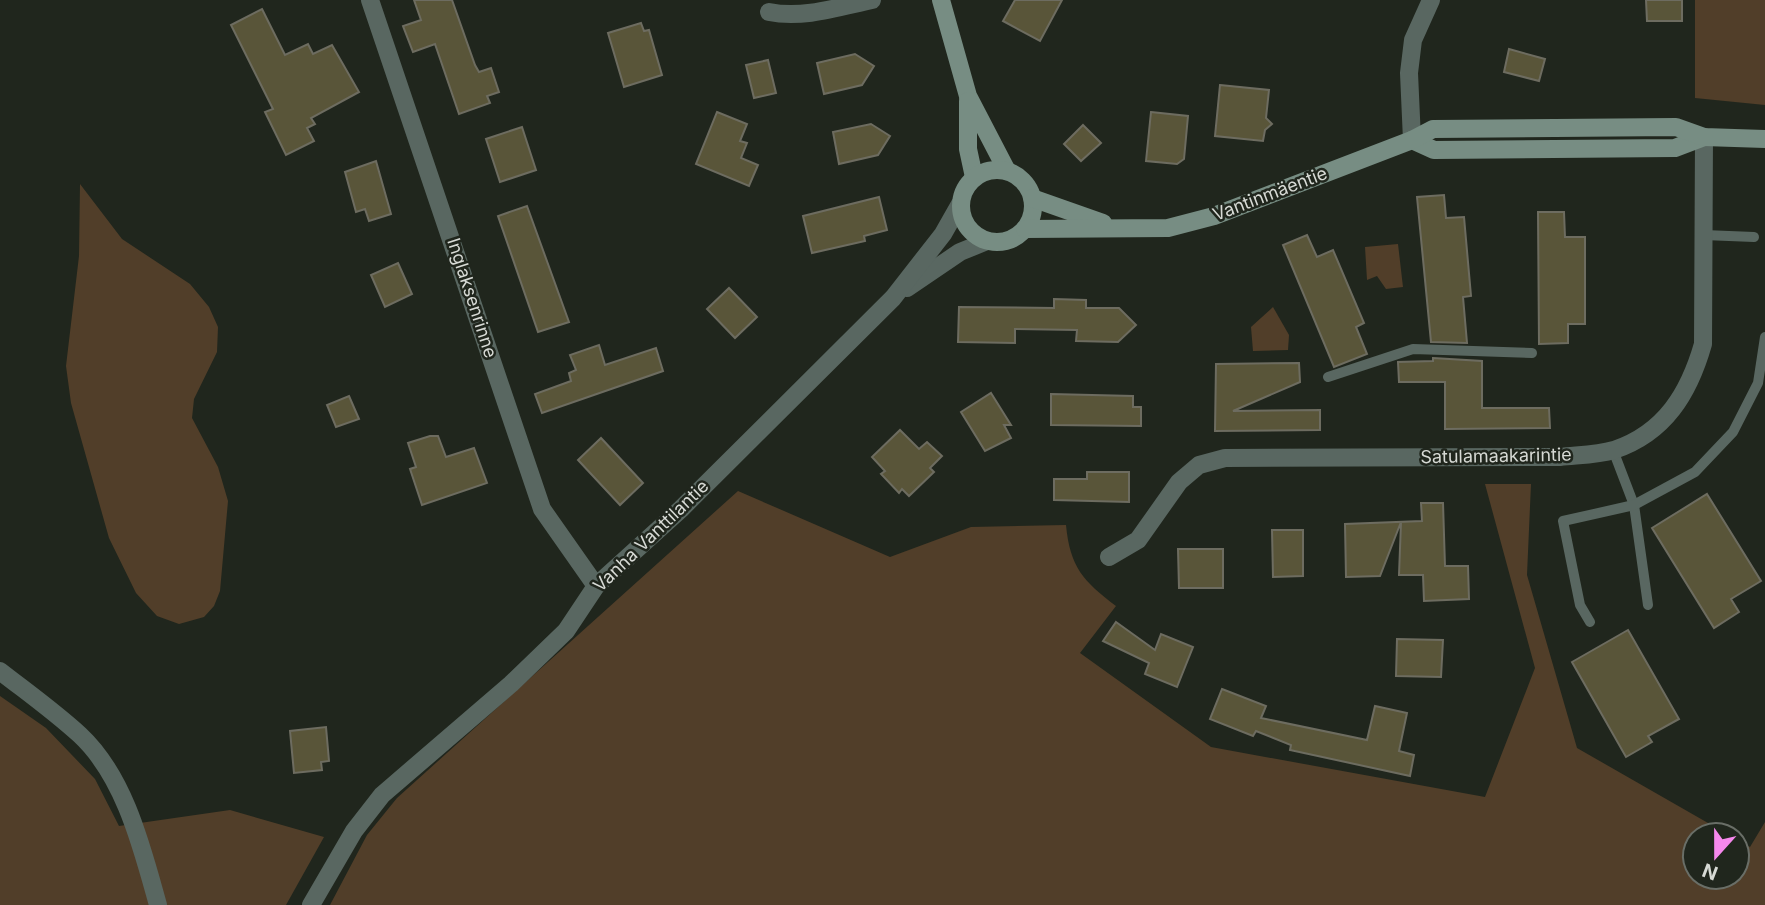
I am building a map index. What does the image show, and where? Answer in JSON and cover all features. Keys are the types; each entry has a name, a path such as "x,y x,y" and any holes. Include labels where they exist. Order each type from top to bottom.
{"street":[{"name":"Inglaksenrinne","path":"370,0 542,509 596,586"},
{"path":"769,12 783,15 822,11 872,0"},
{"path":"941,0 968,96 1007,171"},
{"path":"1431,0 1413,40 1409,73 1412,140 1434,150 1675,148 1704,138 1765,139"},
{"path":"968,96 968,149 974,177"},
{"name":"Satulamaakarintie","path":"1109,557 1138,540 1179,482 1199,465 1226,458 1560,457 1613,450 1656,428 1681,400 1694,375 1703,344 1704,138"},
{"name":"Vantinmäentie","path":"1026,229 1168,228 1214,216 1412,140"},
{"path":"995,169 1007,171 1023,181 1032,198 1031,220 1026,229 1008,241 987,242 967,227 960,204 964,189 974,177 995,169"},
{"name":"Vantinmäentie","path":"1032,198 1123,229"},
{"name":"Vanha Vanttilantie","path":"311,905 354,831 382,794 510,684 566,631 596,586 681,509 892,298 943,234 960,204"},
{"name":"Vanha Vanttilantie","path":"892,298 960,252 987,242"},
{"path":"0,671 81,736 99,756 117,787 143,849 158,905"}],"lane":[{"path":"1704,234 1754,237"},
{"path":"1590,622 1580,605 1563,521 1634,505 1695,472 1733,432 1758,383 1765,337"},
{"path":"1328,377 1391,354 1413,349 1532,353"},
{"path":"1613,450 1634,505 1648,605"}],"shaded area":[{"path":"1695,0 1765,0 1765,105 1695,98"},
{"path":"80,184 122,239 190,284 209,307 218,327 217,352 194,399 192,418 218,467 228,501 220,591 214,606 204,617 179,624 157,616 136,593 109,538 71,403 66,366 79,256"},
{"path":"1398,244 1403,287 1386,289 1377,276 1367,280 1365,247"},
{"path":"1273,307 1289,335 1288,350 1253,351 1251,327"},
{"path":"1485,484 1531,484 1527,575 1577,748 1705,821 1681,821 1681,891 1751,891 1751,845 1765,822 1765,905 330,905 367,835 397,798 738,491 890,557 971,527 1066,525 1071,552 1080,572 1116,606 1080,653 1211,747 1485,797 1535,668"},
{"path":"0,696 46,728 95,779 119,826 230,810 324,837 286,905 0,905"}],"building":[{"path":"414,0 452,0 479,72 491,68 499,92 487,96 490,103 459,114 435,44 413,52 403,26 421,20"},
{"path":"1015,0 1062,0 1040,41 1003,21"},
{"path":"1646,0 1682,0 1682,21 1647,21"},
{"path":"262,9 285,55 308,44 313,54 332,45 359,92 311,118 315,124 307,128 314,141 286,155 265,112 273,109 231,25"},
{"path":"641,23 644,31 649,30 662,75 624,87 608,33"},
{"path":"1509,49 1545,59 1539,81 1504,72"},
{"path":"855,54 874,66 862,85 824,94 817,63"},
{"path":"768,60 776,93 754,98 746,65"},
{"path":"1220,85 1269,90 1266,118 1272,124 1265,130 1263,141 1215,136"},
{"path":"717,112 747,124 740,141 747,143 741,158 758,165 749,186 696,164"},
{"path":"1151,112 1188,116 1184,159 1177,164 1146,161"},
{"path":"871,124 890,136 878,155 839,164 833,132"},
{"path":"1083,125 1101,143 1081,161 1064,144"},
{"path":"522,127 536,170 500,182 486,139"},
{"path":"376,161 391,214 369,221 365,209 356,212 345,172"},
{"path":"1444,195 1446,218 1464,217 1471,296 1463,297 1467,343 1431,342 1417,197"},
{"path":"879,197 887,230 864,236 865,241 812,253 803,216"},
{"path":"527,206 569,322 538,332 498,216"},
{"path":"1538,212 1564,212 1565,237 1585,237 1585,324 1568,324 1568,343 1539,344"},
{"path":"1307,235 1317,257 1333,250 1364,323 1356,327 1367,354 1334,367 1283,245"},
{"path":"398,263 412,294 385,307 371,275"},
{"path":"729,288 757,317 735,338 707,309"},
{"path":"1054,299 1086,300 1086,308 1119,308 1136,325 1118,342 1076,341 1077,330 1015,329 1015,343 958,342 959,307 1054,308"},
{"path":"599,345 605,365 656,348 663,371 542,413 535,394 571,381 569,373 576,370 570,355"},
{"path":"1433,358 1482,361 1482,408 1549,408 1550,428 1445,429 1445,382 1399,382 1398,362 1433,361"},
{"path":"1299,363 1300,382 1233,411 1320,410 1320,430 1215,431 1216,364"},
{"path":"991,393 1011,425 1004,425 1011,438 985,451 961,412"},
{"path":"1051,394 1133,396 1133,407 1141,407 1141,426 1051,425"},
{"path":"349,396 359,419 336,427 327,405"},
{"path":"900,430 919,449 927,442 942,456 930,468 934,472 909,496 902,489 899,493 881,474 885,471 872,457"},
{"path":"438,436 446,457 474,448 487,483 422,505 410,469 416,467 408,443"},
{"path":"601,438 643,483 620,505 578,460"},
{"path":"1087,472 1129,472 1129,502 1054,500 1054,479 1087,479"},
{"path":"1707,494 1761,581 1731,599 1739,612 1714,628 1652,528"},
{"path":"1421,503 1443,503 1445,566 1468,566 1469,599 1424,601 1423,575 1399,575 1401,522 1380,576 1346,577 1345,524 1422,521"},
{"path":"1272,530 1303,530 1303,576 1273,577"},
{"path":"1178,549 1223,549 1223,588 1179,588"},
{"path":"1116,622 1155,650 1161,634 1193,647 1177,687 1145,674 1149,663 1103,641"},
{"path":"1628,630 1679,719 1648,736 1652,742 1626,757 1572,662"},
{"path":"1397,639 1443,640 1441,677 1396,676"},
{"path":"1222,689 1266,706 1261,718 1367,740 1375,706 1407,713 1399,751 1414,755 1410,776 1290,750 1291,745 1256,731 1253,736 1210,719"},
{"path":"326,727 329,761 321,762 322,770 294,773 290,731"}]}
